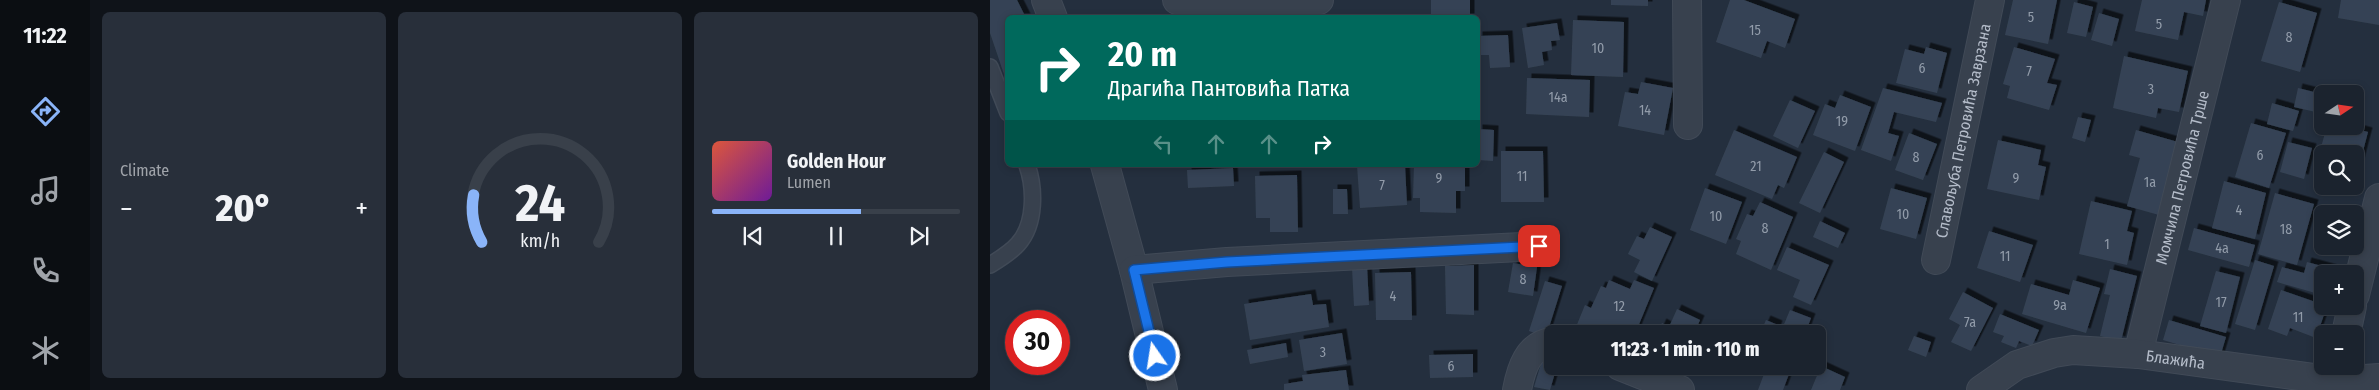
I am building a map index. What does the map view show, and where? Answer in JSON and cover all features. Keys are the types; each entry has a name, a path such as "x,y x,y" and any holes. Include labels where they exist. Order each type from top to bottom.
{"street":[{"path":"1046,0 1052,15"},
{"path":"1177,0 1202,4 1319,0"},
{"path":"1687,0 1688,125"},
{"name":"Славољуба Петровића Заврзана","path":"1936,260 1990,0"},
{"name":"Момчила Петровића Трше","path":"2138,354 2226,0"},
{"path":"1106,167 1134,270 1163,390"},
{"path":"2362,265 2379,198"},
{"path":"1134,270 1227,262 1539,246"},
{"path":"1517,390 1529,354 1544,344"},
{"name":"Блажића","path":"1982,390 2017,365 2054,353 2073,350 2138,354 2338,379 2379,378"},
{"path":"1642,375 1680,390"}],"lane":[{"path":"990,67 1005,105"},
{"path":"990,265 1019,243 1028,225 1033,204 1032,179 1028,167"}],"building":[{"path":"990,0 1017,0 1024,15 1005,15 1005,77 990,33"},
{"path":"1431,0 1470,0 1470,15 1431,15"},
{"path":"1611,0 1648,0 1648,6 1611,5"},
{"path":"1730,0 1744,0 1795,19 1785,48 1767,41 1761,58 1716,42"},
{"path":"2013,0 2057,0 2048,44 2005,35"},
{"path":"2142,0 2206,0 2203,16 2184,12 2178,40 2135,31"},
{"path":"2341,0 2379,0 2379,25 2338,18"},
{"path":"2074,2 2093,7 2086,37 2067,33"},
{"path":"2279,2 2317,13 2300,72 2261,61"},
{"path":"2099,13 2119,19 2112,46 2091,40"},
{"path":"1573,20 1624,22 1623,77 1571,75"},
{"path":"1557,23 1560,40 1551,41 1552,50 1542,52 1544,65 1528,68 1522,28"},
{"path":"1508,35 1510,67 1490,68 1489,55 1480,55 1480,36"},
{"path":"1926,47 1947,53 1937,93 1896,83 1905,49 1924,54"},
{"path":"2014,47 2055,59 2047,83 2057,85 2049,110 2007,98 2010,86 2003,84"},
{"path":"2124,56 2188,71 2179,112 2158,108 2156,118 2113,108"},
{"path":"1527,78 1590,80 1589,117 1526,114"},
{"path":"1641,82 1673,88 1664,135 1618,126 1625,92 1638,94"},
{"path":"1883,88 1942,103 1936,122 1894,112 1888,133 1899,136 1891,161 1861,150"},
{"path":"2298,88 2314,92 2314,112 2294,107"},
{"path":"1840,95 1871,107 1855,151 1813,135 1825,104 1835,108"},
{"path":"1790,100 1815,111 1798,148 1773,136"},
{"path":"2272,103 2299,111 2293,131 2267,124"},
{"path":"2078,117 2091,120 2085,142 2072,138"},
{"path":"2251,123 2286,133 2269,188 2235,177"},
{"path":"1480,129 1494,130 1493,161 1480,160"},
{"path":"1734,130 1797,157 1784,188 1778,185 1772,199 1715,175"},
{"path":"2136,130 2178,142 2159,215 2127,206 2140,158 2129,155"},
{"path":"2364,131 2368,132 2364,147 2364,145 2322,145 2324,135 2364,135"},
{"path":"1909,133 1937,144 1923,180 1895,170"},
{"path":"1998,140 2041,150 2038,165 2046,167 2039,200 1987,189"},
{"path":"2288,142 2312,148 2304,179 2280,172"},
{"path":"1501,151 1543,151 1544,202 1501,202"},
{"path":"1824,152 1844,162 1820,213 1799,203"},
{"path":"1357,167 1405,167 1407,205 1360,208"},
{"path":"1414,167 1465,167 1465,191 1456,191 1456,213 1420,212 1420,198 1413,198"},
{"path":"1233,168 1234,186 1188,188 1187,170"},
{"path":"1297,175 1298,232 1270,232 1270,218 1256,218 1255,176"},
{"path":"2224,181 2266,193 2255,239 2212,228"},
{"path":"1705,188 1742,202 1726,244 1690,230"},
{"path":"1891,188 1927,198 1916,239 1880,229"},
{"path":"1333,189 1347,189 1348,214 1333,214"},
{"path":"2275,193 2314,204 2297,265 2258,254"},
{"path":"2091,201 2132,211 2127,231 2134,233 2127,265 2079,254"},
{"path":"1760,202 1793,217 1771,270 1736,254 1741,241 1736,239 1747,214 1753,216"},
{"path":"1820,221 1845,233 1838,248 1813,237"},
{"path":"1650,227 1672,237 1652,281 1634,272 1640,260 1628,254 1637,236 1644,239"},
{"path":"2194,228 2255,245 2249,267 2188,250"},
{"path":"1989,231 2033,245 2020,282 1977,268"},
{"path":"1787,247 1829,265 1811,305 1793,297 1800,280 1777,270"},
{"path":"2255,260 2274,266 2255,330 2235,324"},
{"path":"2307,262 2318,265 2314,265 2314,293 2277,282 2282,267 2304,273"},
{"path":"1513,263 1537,267 1533,296 1508,292"},
{"path":"1474,265 1474,315 1446,314 1445,266"},
{"path":"1367,266 1369,305 1354,306 1352,267"},
{"path":"2110,269 2137,276 2121,341 2100,336 2110,295 2104,294"},
{"path":"2216,271 2240,277 2226,333 2200,326"},
{"path":"1411,272 1412,320 1376,320 1375,273"},
{"path":"1609,280 1630,289 1634,280 1654,288 1639,325 1577,325 1585,305 1591,308 1601,286 1606,288"},
{"path":"2073,280 2100,288 2086,333 2022,314 2031,284 2069,295"},
{"path":"1545,281 1562,286 1550,325 1544,325 1544,336 1529,331"},
{"path":"2281,290 2314,301 2314,315 2324,315 2320,325 2314,325 2314,337 2290,328 2287,336 2268,329"},
{"path":"1963,292 1993,308 1971,351 1951,342 1960,325 1949,319"},
{"path":"1311,294 1313,305 1326,304 1329,327 1250,340 1244,304"},
{"path":"1677,309 1700,320 1698,325 1670,325"},
{"path":"1790,310 1811,318 1808,325 1784,325"},
{"path":"2000,314 2039,330 2032,346 2019,341 2016,348 2001,342 2004,336 1993,332"},
{"path":"1766,320 1778,325 1764,325"},
{"path":"2169,320 2226,337 2220,357 2163,340"},
{"path":"1342,333 1347,364 1304,371 1299,340"},
{"path":"1914,336 1931,342 1926,357 1908,350"},
{"path":"1286,343 1288,357 1250,364 1247,350"},
{"path":"1473,354 1473,377 1430,378 1429,355"},
{"path":"1543,357 1544,375 1554,375 1550,390 1534,387"},
{"path":"1826,368 1845,377 1840,390 1811,390 1817,375 1826,375"},
{"path":"1346,370 1349,390 1284,390 1284,384 1303,381 1302,375"},
{"path":"1764,375 1789,375 1783,390 1758,390"}],"route":[{"path":"1155,356 1134,270 1227,262 1539,246"}]}
